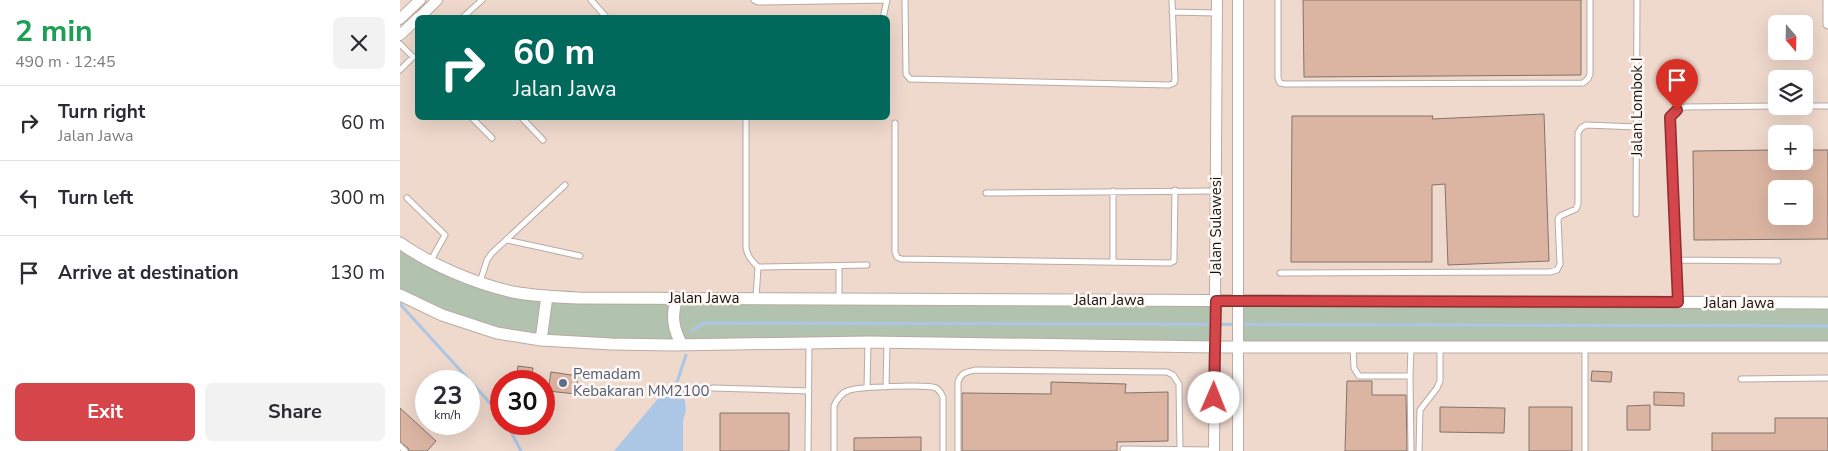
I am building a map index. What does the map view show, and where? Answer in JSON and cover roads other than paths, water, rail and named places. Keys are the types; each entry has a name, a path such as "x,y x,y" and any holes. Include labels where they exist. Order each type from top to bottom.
{"street":[{"path":"424,15 437,0"},
{"name":"Jalan Sulawesi","path":"1214,450 1216,0"},
{"name":"Jalan Sulawesi","path":"1238,0 1238,451"},
{"path":"400,19 417,2"},
{"path":"400,35 415,23"},
{"name":"Jalan Jawa","path":"400,243 430,262 480,283 512,292 578,298 839,299 1238,306 1678,302 1828,303"},
{"path":"400,294 421,306 461,322 497,333 541,340 682,344 809,342 1238,342 1353,347 1828,348"},
{"path":"541,340 547,296"},
{"path":"677,298 674,306 673,322 682,344"}],"lane":[{"path":"465,15 482,0"},
{"path":"591,0 605,15"},
{"path":"754,0 758,2 887,0 884,15"},
{"path":"905,0 906,74 913,80 1172,85 1175,80 1172,0"},
{"path":"1278,0 1278,78 1280,83 1285,84 1583,83 1590,74 1590,0"},
{"name":"Jalan Lombok I","path":"1636,214 1637,0"},
{"path":"1826,0 1826,25 1828,26"},
{"path":"417,2 421,15"},
{"path":"1172,12 1216,13"},
{"path":"400,44 413,57 400,70"},
{"path":"1678,302 1670,117 1677,110 1685,107 1768,106"},
{"path":"1813,106 1828,106"},
{"path":"474,120 492,138"},
{"path":"524,120 543,140"},
{"path":"746,120 746,248 748,255 758,267 756,298"},
{"path":"895,123 895,252 900,259 1170,263 1174,261 1175,190"},
{"path":"1280,273 1550,272 1556,270 1560,264 1558,219 1560,216 1576,209 1578,204 1578,134 1581,128 1586,125 1637,127"},
{"path":"480,283 487,260 492,253 565,185"},
{"path":"1113,191 1113,262"},
{"path":"986,192 1216,191"},
{"path":"407,198 445,235 430,262"},
{"path":"507,240 580,256"},
{"path":"1675,260 1778,261"},
{"path":"758,267 867,265"},
{"path":"839,266 839,299"},
{"path":"808,451 809,342"},
{"path":"867,387 868,342"},
{"path":"886,387 887,343"},
{"path":"1353,347 1354,368 1359,376 1410,376"},
{"path":"1410,451 1411,347"},
{"path":"1419,451 1420,410 1437,388 1440,381 1440,347"},
{"path":"1585,347 1585,451"},
{"path":"958,451 958,382 965,372 975,370 1167,372 1173,375 1180,384 1180,451"},
{"path":"1741,379 1828,378"},
{"path":"834,451 834,406 836,400 848,390 867,387 931,387 940,391 943,397 943,451"},
{"path":"713,388 809,391"},
{"path":"400,446 406,451"},
{"path":"1123,449 1214,450"}],"water":[{"path":"677,382 683,386 686,411 683,420 683,451 614,451 666,389"}],"waterway":[{"path":"400,304 490,403"},
{"path":"692,331 703,323 1828,326"},
{"path":"677,382 686,355"},
{"path":"513,435 521,451"}],"place":[{"name":"Pemadam Kebakaran MM2100","path":"563,383"}]}
